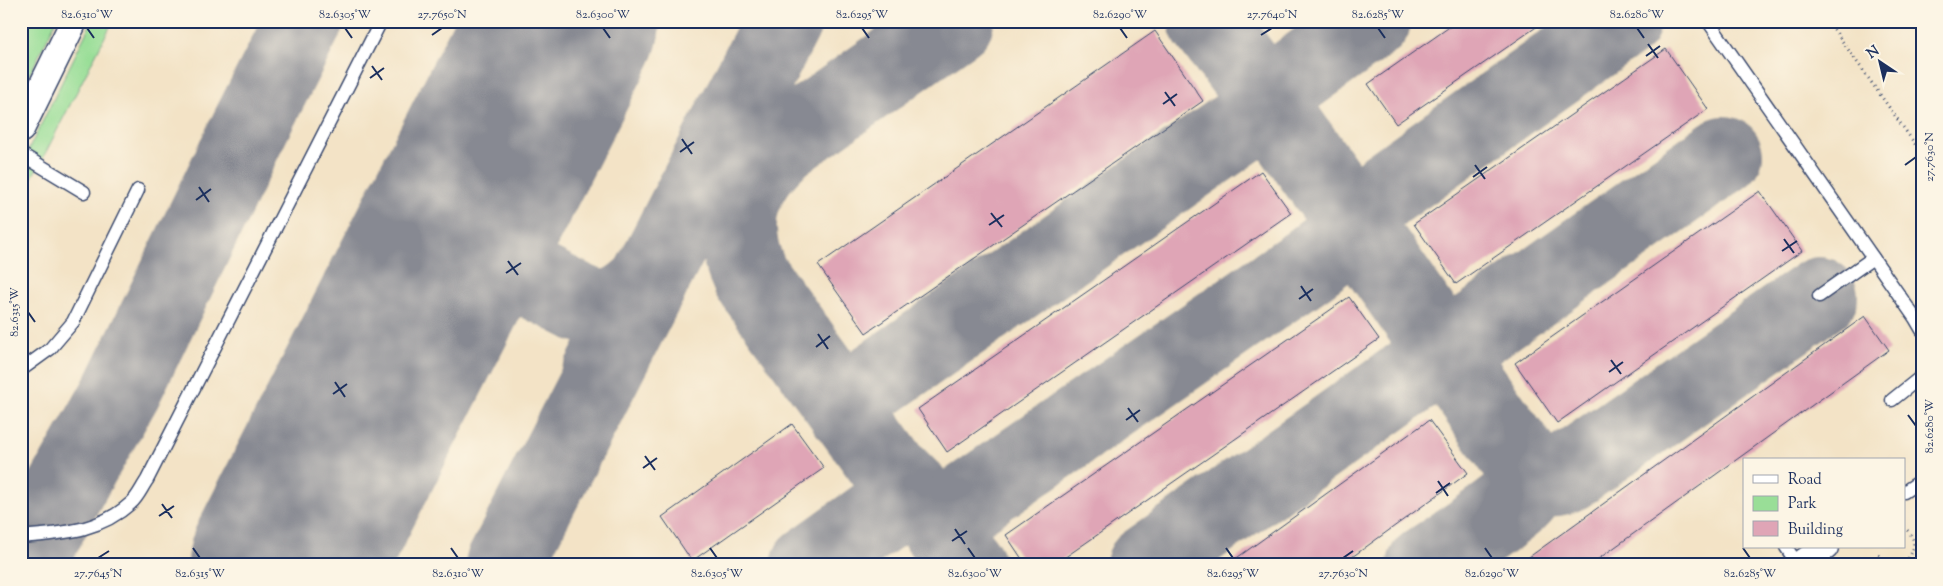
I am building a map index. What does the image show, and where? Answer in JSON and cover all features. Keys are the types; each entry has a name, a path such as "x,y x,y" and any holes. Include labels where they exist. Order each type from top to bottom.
{"street":[{"path":"21,129 74,21"},
{"path":"1799,565 1824,548"}],"lane":[{"path":"21,537 83,530 112,517 133,501 156,462 381,21"},
{"path":"1708,21 1922,330"},
{"path":"21,154 84,192"},
{"path":"21,370 50,349 73,322 138,190"},
{"path":"1819,296 1873,258"},
{"path":"1892,400 1922,376"},
{"path":"1906,491 1922,480"},
{"path":"1787,548 1799,565"}],"path":[{"path":"1828,21 1920,151"},
{"path":"1901,565 1908,560 1914,550 1913,538 1906,530"},
{"path":"1878,555 1891,565"}],"green space":[{"path":"21,21 56,21 21,92"},
{"path":"92,21 113,21 21,197 21,165"}],"building":[{"path":"1458,21 1545,21 1396,124 1368,84"},
{"path":"1155,31 1203,101 866,333 818,265"},
{"path":"1666,49 1708,109 1456,284 1414,224"},
{"path":"1261,171 1291,213 947,452 918,409"},
{"path":"1760,191 1802,251 1557,423 1515,363"},
{"path":"1349,297 1379,339 1054,565 1026,565 1006,535"},
{"path":"1865,316 1889,350 1590,565 1518,565"},
{"path":"1429,420 1468,473 1341,565 1227,565"},
{"path":"792,424 824,468 692,561 662,517"}],"taxiway":[{"path":"27,565 61,498 123,389 251,125 304,21"},
{"path":"504,565 783,21"},
{"path":"732,179 955,21"},
{"path":"1207,21 1255,84 1341,205 1344,221 1341,237"},
{"path":"1242,125 1293,78 1372,21"},
{"path":"952,546 950,526 958,508 1308,265 1333,246 1374,198 1622,21"},
{"path":"826,381 836,387 851,391 867,387 1242,125 1266,118 1282,124 1287,129"},
{"path":"776,149 752,178 740,208 739,242 750,277 892,472 917,497 966,565"},
{"path":"1145,565 1724,155"},
{"path":"427,286 448,267 463,258 471,256 490,258 481,247 474,223 478,198 491,160"},
{"path":"1333,246 1350,241 1365,245 1375,253 1520,459 1536,473 1548,477 1561,476 1568,473 1819,296"},
{"path":"490,258 582,304 593,307 611,307 626,302 649,283"},
{"path":"1426,565 1508,508 1524,493 1527,480 1520,459"},
{"path":"810,565 885,511 894,494 892,472"}],"runway":[{"path":"285,565 563,21"}]}
